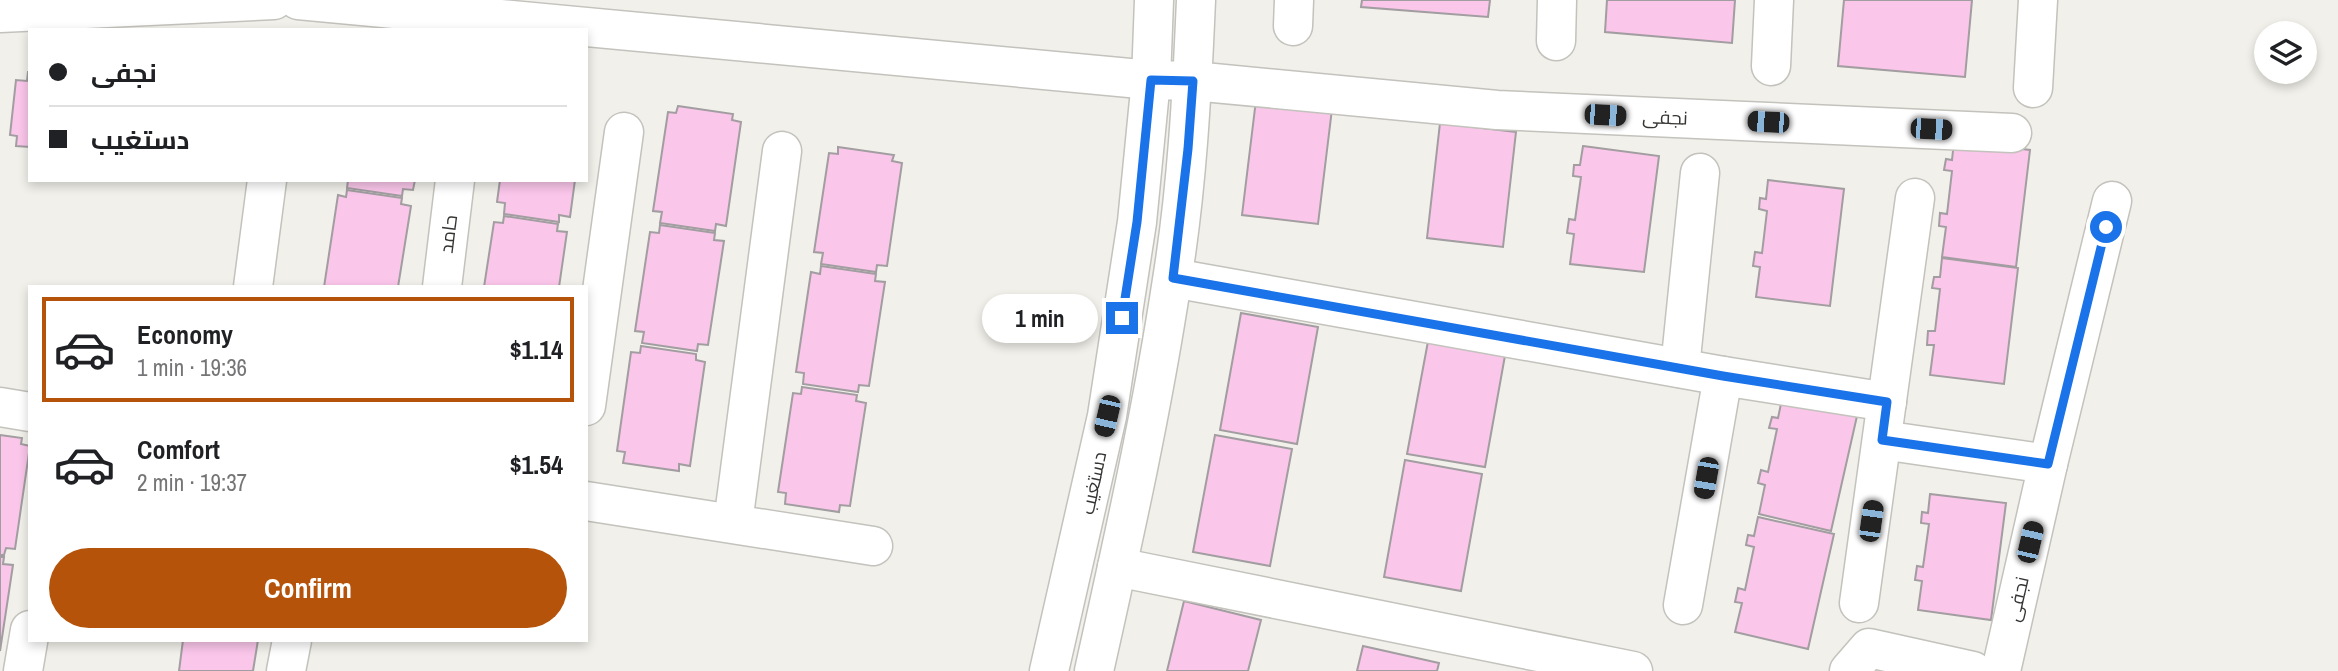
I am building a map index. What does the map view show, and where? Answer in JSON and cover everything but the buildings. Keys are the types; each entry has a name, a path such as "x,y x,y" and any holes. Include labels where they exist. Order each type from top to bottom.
{"street":[{"path":"0,13 274,0"},
{"path":"286,28 290,0"},
{"name":"نجفی","path":"298,0 1497,110 2012,133"},
{"name":"دستغیب","path":"1049,671 1107,416 1137,222 1151,80 1154,0"},
{"path":"1094,671 1147,429 1173,278 1188,149 1196,0"},
{"path":"1556,41 1557,0"},
{"path":"1771,66 1774,0"},
{"path":"2033,88 2038,0"},
{"path":"588,391 624,132"},
{"path":"733,523 782,150"},
{"path":"1680,368 1700,173"},
{"path":"253,285 267,182"},
{"name":"حامد","path":"442,285 455,182"},
{"path":"1859,603 1915,198"},
{"name":"نجفی","path":"2001,671 2112,201"},
{"path":"1173,278 1723,376 1887,402"},
{"path":"1683,605 1723,376"},
{"path":"0,408 28,412"},
{"path":"1882,440 2048,464"},
{"path":"588,501 873,545"},
{"path":"1117,567 1633,671"},
{"path":"23,671 28,642"},
{"path":"286,671 292,642"},
{"path":"1849,671 1869,648 1973,671"}],"route":[{"path":"1122,318 1137,222 1151,80 1193,81 1173,278 1723,376 1887,402 1882,440 2048,464 2106,227"}]}
